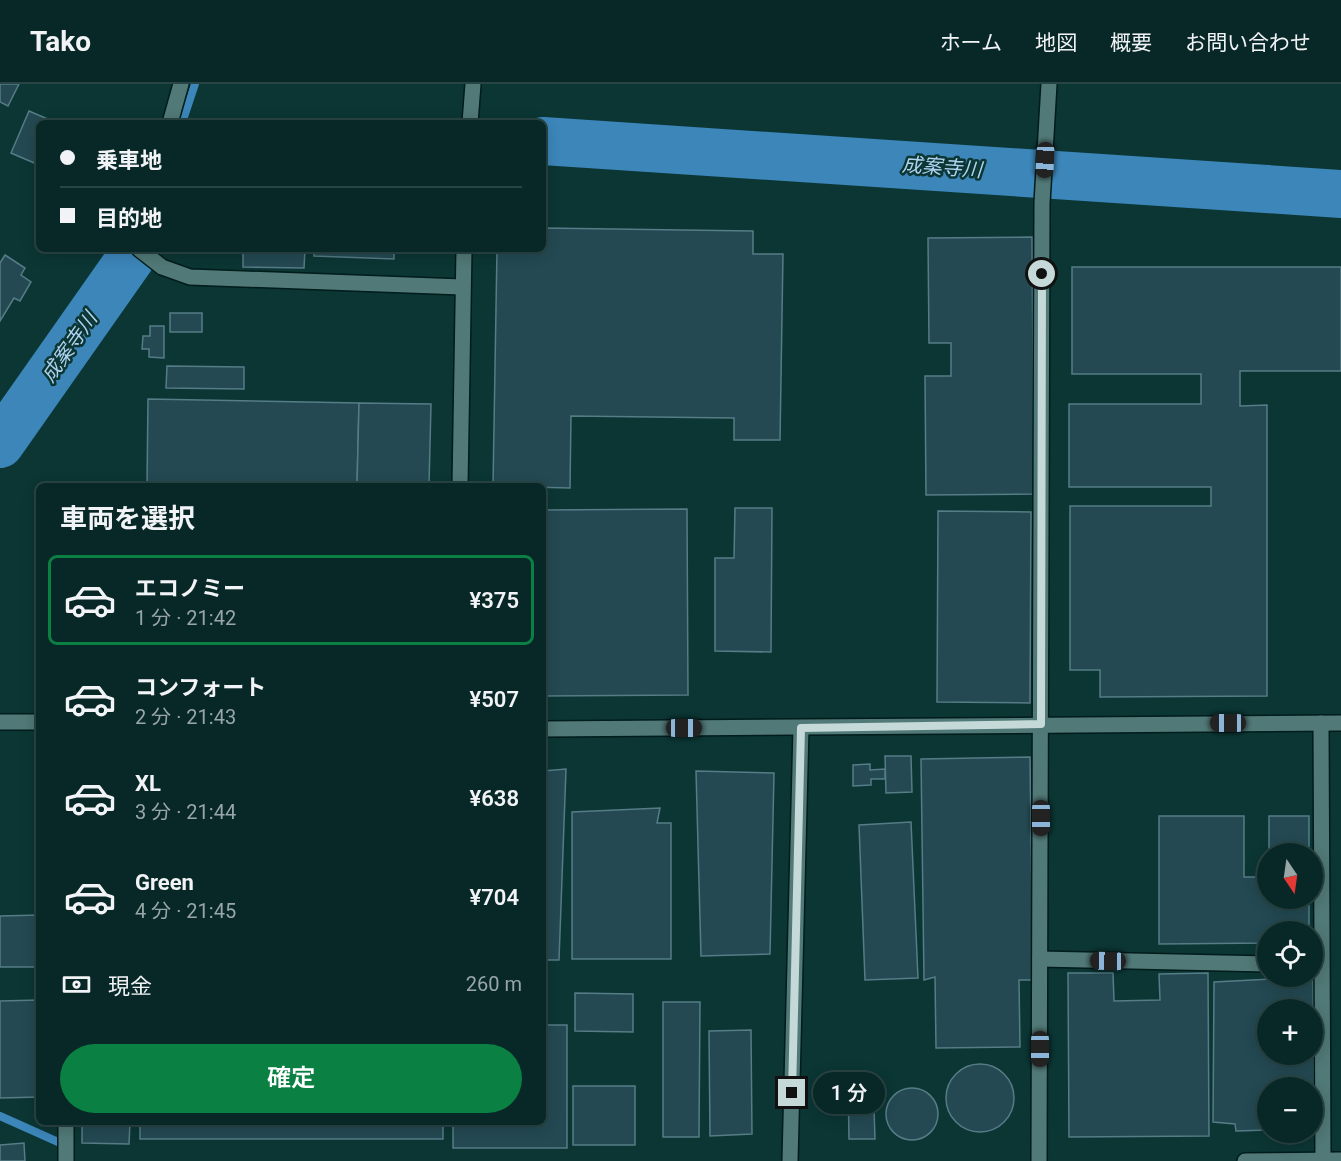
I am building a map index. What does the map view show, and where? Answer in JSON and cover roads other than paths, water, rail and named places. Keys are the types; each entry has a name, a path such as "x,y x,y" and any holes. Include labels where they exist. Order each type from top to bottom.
{"street":[{"path":"171,120 181,84"},
{"path":"470,120 473,84"},
{"path":"1040,1161 1042,203 1049,84"},
{"path":"143,252 162,267 190,278 462,287"},
{"path":"460,483 464,252"},
{"path":"0,722 36,722"},
{"path":"1319,921 1321,723"},
{"path":"546,729 1341,723"},
{"path":"790,1161 801,728"},
{"path":"1040,959 1257,964"},
{"path":"1319,987 1323,1160"},
{"path":"66,1125 66,1161"},
{"path":"1245,1161 1341,1160"}],"waterway":[{"path":"183,120 195,84"},
{"name":"成案寺川","path":"546,141 1341,194"},
{"name":"成案寺川","path":"0,444 135,252"},
{"path":"0,1116 67,1146"}]}
